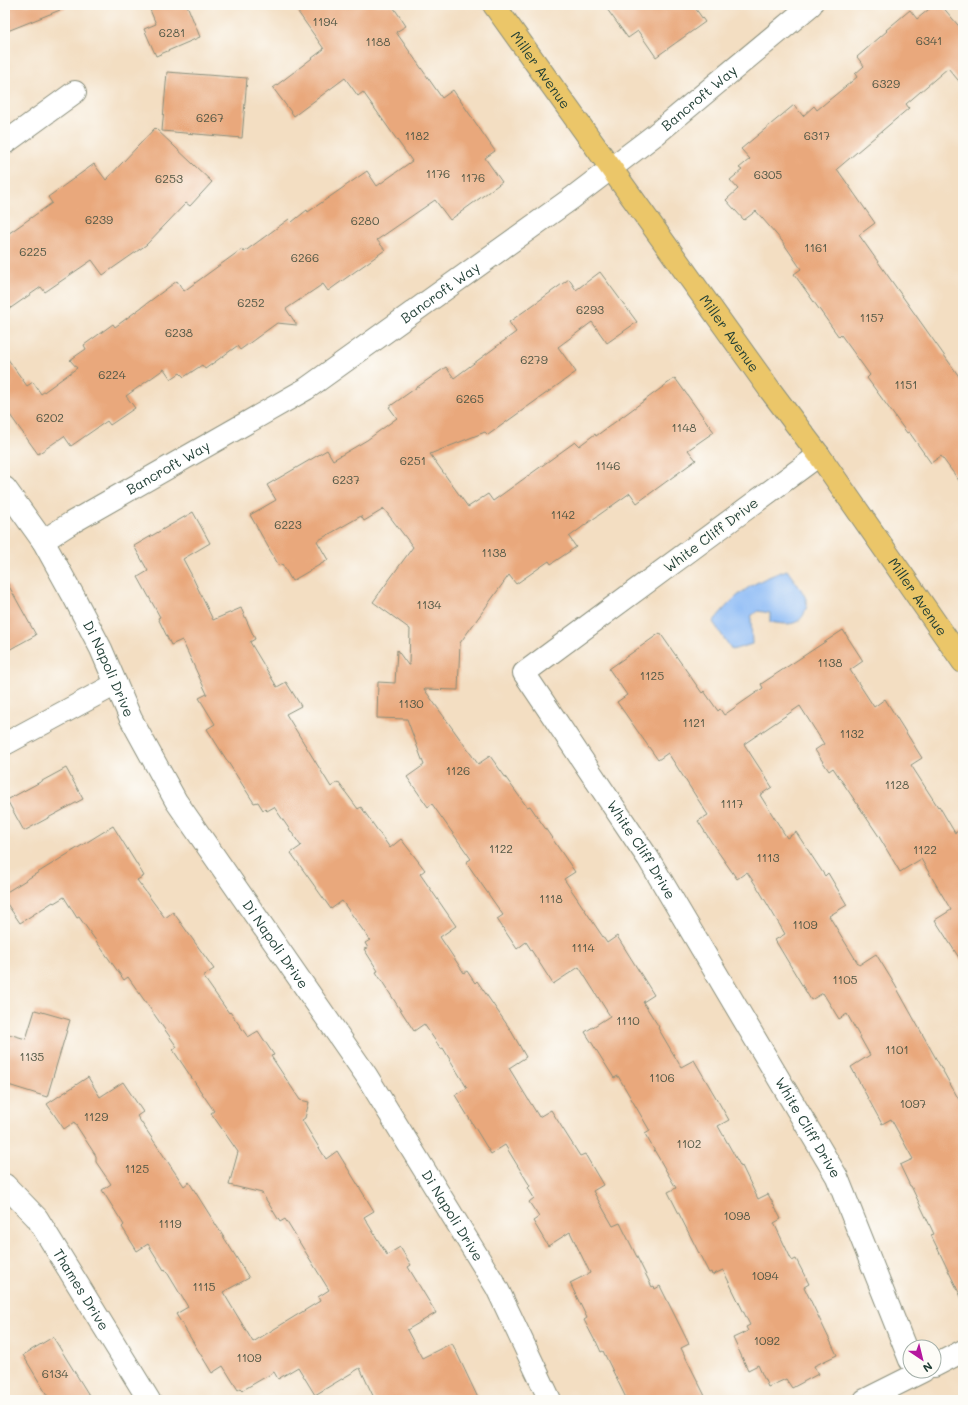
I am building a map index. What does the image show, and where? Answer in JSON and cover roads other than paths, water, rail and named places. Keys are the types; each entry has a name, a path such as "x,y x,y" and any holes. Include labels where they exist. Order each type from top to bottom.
{"main road":[{"name":"Miller Avenue","path":"494,5 770,390 820,455 963,662"}],"street":[{"name":"Bancroft Way","path":"43,541 71,523 306,389 656,134 811,5"},
{"path":"5,143 75,92"},
{"name":"White Cliff Drive","path":"820,455 524,673 648,858 837,1177 907,1339"},
{"name":"Di Napoli Drive","path":"5,488 43,541 101,649 131,719 176,801 366,1075 497,1288 550,1400"},
{"path":"5,744 116,684"},
{"name":"Thames Drive","path":"5,1185 37,1218 149,1400"},
{"path":"942,1359 963,1351"},
{"path":"865,1400 902,1378"}],"water":[{"path":"787,570 806,599 806,610 803,616 799,620 790,624 780,624 770,622 770,613 758,611 752,615 751,619 752,644 732,650 713,622 729,603 754,584"}]}
